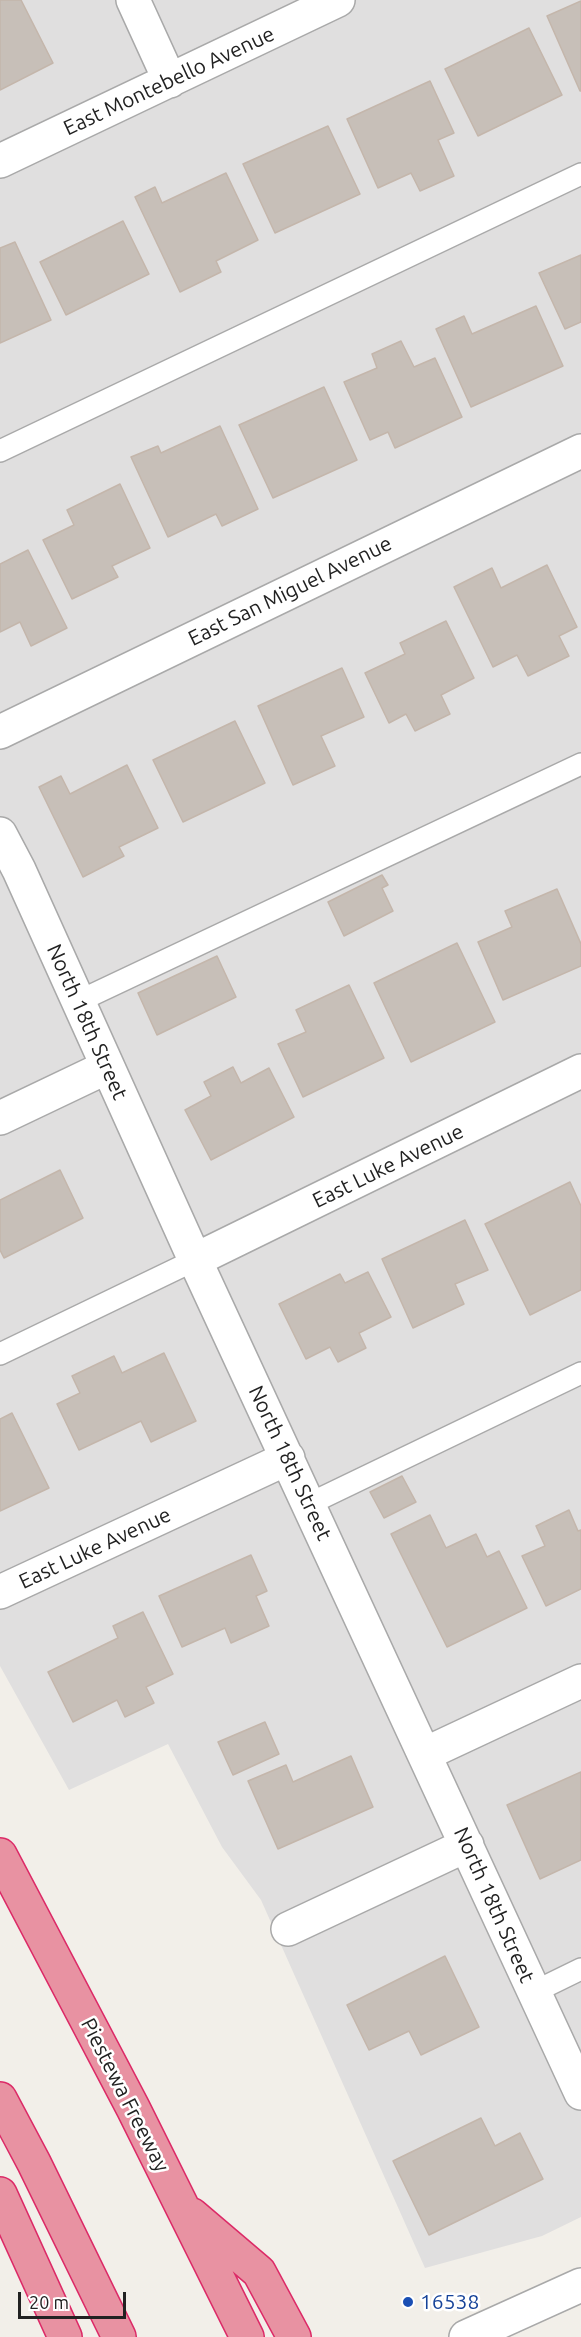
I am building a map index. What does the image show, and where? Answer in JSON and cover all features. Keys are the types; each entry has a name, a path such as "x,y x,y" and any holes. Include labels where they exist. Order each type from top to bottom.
{"highway":[{"name":"Piestewa Freeway","path":"0,1855 133,2108 247,2337"},
{"path":"0,2099 119,2337"},
{"path":"0,2194 64,2337"},
{"path":"181,2206 259,2272 294,2337"}],"street":[{"path":"133,0 170,81"},
{"name":"East Montebello Avenue","path":"0,161 338,0"},
{"name":"East San Miguel Avenue","path":"0,732 581,451"},
{"name":"North 18th Street","path":"0,834 9,875 77,1002 581,2093"},
{"path":"0,1118 107,1067"},
{"name":"East Luke Avenue","path":"195,1260 581,1071"},
{"name":"East Luke Avenue","path":"0,1592 288,1458"},
{"path":"425,1754 581,1681"},
{"path":"288,1929 467,1845"},
{"path":"465,2337 581,2285"}],"lane":[{"path":"0,451 581,174"},
{"path":"77,1002 581,765"},
{"path":"0,1354 195,1260"},
{"path":"309,1504 581,1373"},
{"path":"534,1992 581,1969"}],"shaded area":[{"path":"0,0 581,0 581,2217 542,2236 425,2268 261,1900 222,1847 168,1744 69,1790 0,1666"}],"building":[{"path":"0,0 21,0 53,63 0,90"},
{"path":"581,1 581,91 580,91 547,16"},
{"path":"529,28 562,95 478,136 445,69"},
{"path":"430,81 454,133 438,140 454,176 420,191 411,173 378,188 347,119"},
{"path":"328,126 360,194 275,233 243,164"},
{"path":"226,173 258,240 216,261 221,272 180,292 135,197 155,187 162,203"},
{"path":"123,221 149,274 66,315 40,262"},
{"path":"15,242 51,320 0,343 0,248"},
{"path":"581,255 581,322 565,329 539,273"},
{"path":"536,306 563,366 471,407 436,329 464,316 472,334"},
{"path":"401,341 414,367 435,358 462,417 395,448 388,432 370,440 344,382 377,368 372,354"},
{"path":"324,387 357,460 273,498 239,425"},
{"path":"220,426 258,509 222,526 216,514 168,537 131,457 158,446 161,453"},
{"path":"120,484 150,548 112,566 118,577 72,599 43,540 74,525 67,510"},
{"path":"28,550 67,628 31,646 20,622 0,632 0,564"},
{"path":"547,565 577,627 559,636 569,656 528,676 517,655 493,667 454,587 492,568 501,588"},
{"path":"446,621 474,678 441,695 450,714 415,731 406,714 389,723 365,673 405,654 400,643"},
{"path":"342,668 364,717 321,736 335,766 293,785 258,706"},
{"path":"235,721 265,783 183,822 153,760"},
{"path":"127,765 158,828 119,847 124,856 83,877 39,787 61,776 70,794"},
{"path":"382,875 388,885 382,888 393,911 344,936 328,902"},
{"path":"557,889 581,944 581,966 503,1000 478,942 512,927 505,911"},
{"path":"457,943 495,1022 411,1062 374,983"},
{"path":"217,956 236,997 157,1035 138,993"},
{"path":"349,985 384,1058 303,1097 278,1044 306,1032 296,1010"},
{"path":"233,1067 241,1083 269,1068 294,1117 211,1160 185,1110 211,1096 204,1082"},
{"path":"60,1170 83,1218 4,1258 0,1250 0,1200"},
{"path":"570,1182 581,1206 581,1290 530,1315 485,1224"},
{"path":"465,1220 488,1270 455,1284 464,1304 413,1328 382,1259"},
{"path":"368,1272 391,1317 359,1333 366,1348 338,1362 330,1347 306,1359 279,1304 340,1274 345,1283"},
{"path":"164,1353 196,1421 151,1442 141,1421 79,1450 57,1404 80,1393 72,1376 114,1356 122,1373"},
{"path":"12,1413 49,1488 0,1511 0,1419"},
{"path":"402,1476 416,1502 384,1518 370,1492"},
{"path":"569,1510 578,1531 581,1530 581,1589 546,1606 522,1556 545,1546 536,1526"},
{"path":"430,1515 446,1548 476,1534 487,1557 499,1551 527,1608 447,1647 391,1534"},
{"path":"251,1555 267,1591 256,1596 269,1626 231,1643 225,1628 182,1647 159,1596"},
{"path":"143,1612 173,1674 146,1687 154,1703 125,1717 117,1700 73,1722 48,1672 118,1638 113,1626"},
{"path":"265,1722 279,1754 233,1775 218,1742"},
{"path":"351,1756 373,1807 278,1849 248,1781 286,1765 293,1782"},
{"path":"581,1772 581,1860 540,1879 507,1805"},
{"path":"445,1956 479,2027 421,2055 409,2031 369,2050 347,2005"},
{"path":"481,2118 495,2146 520,2133 543,2179 429,2235 393,2161"}],"place":[{"name":"16538","path":"408,2302"}]}
